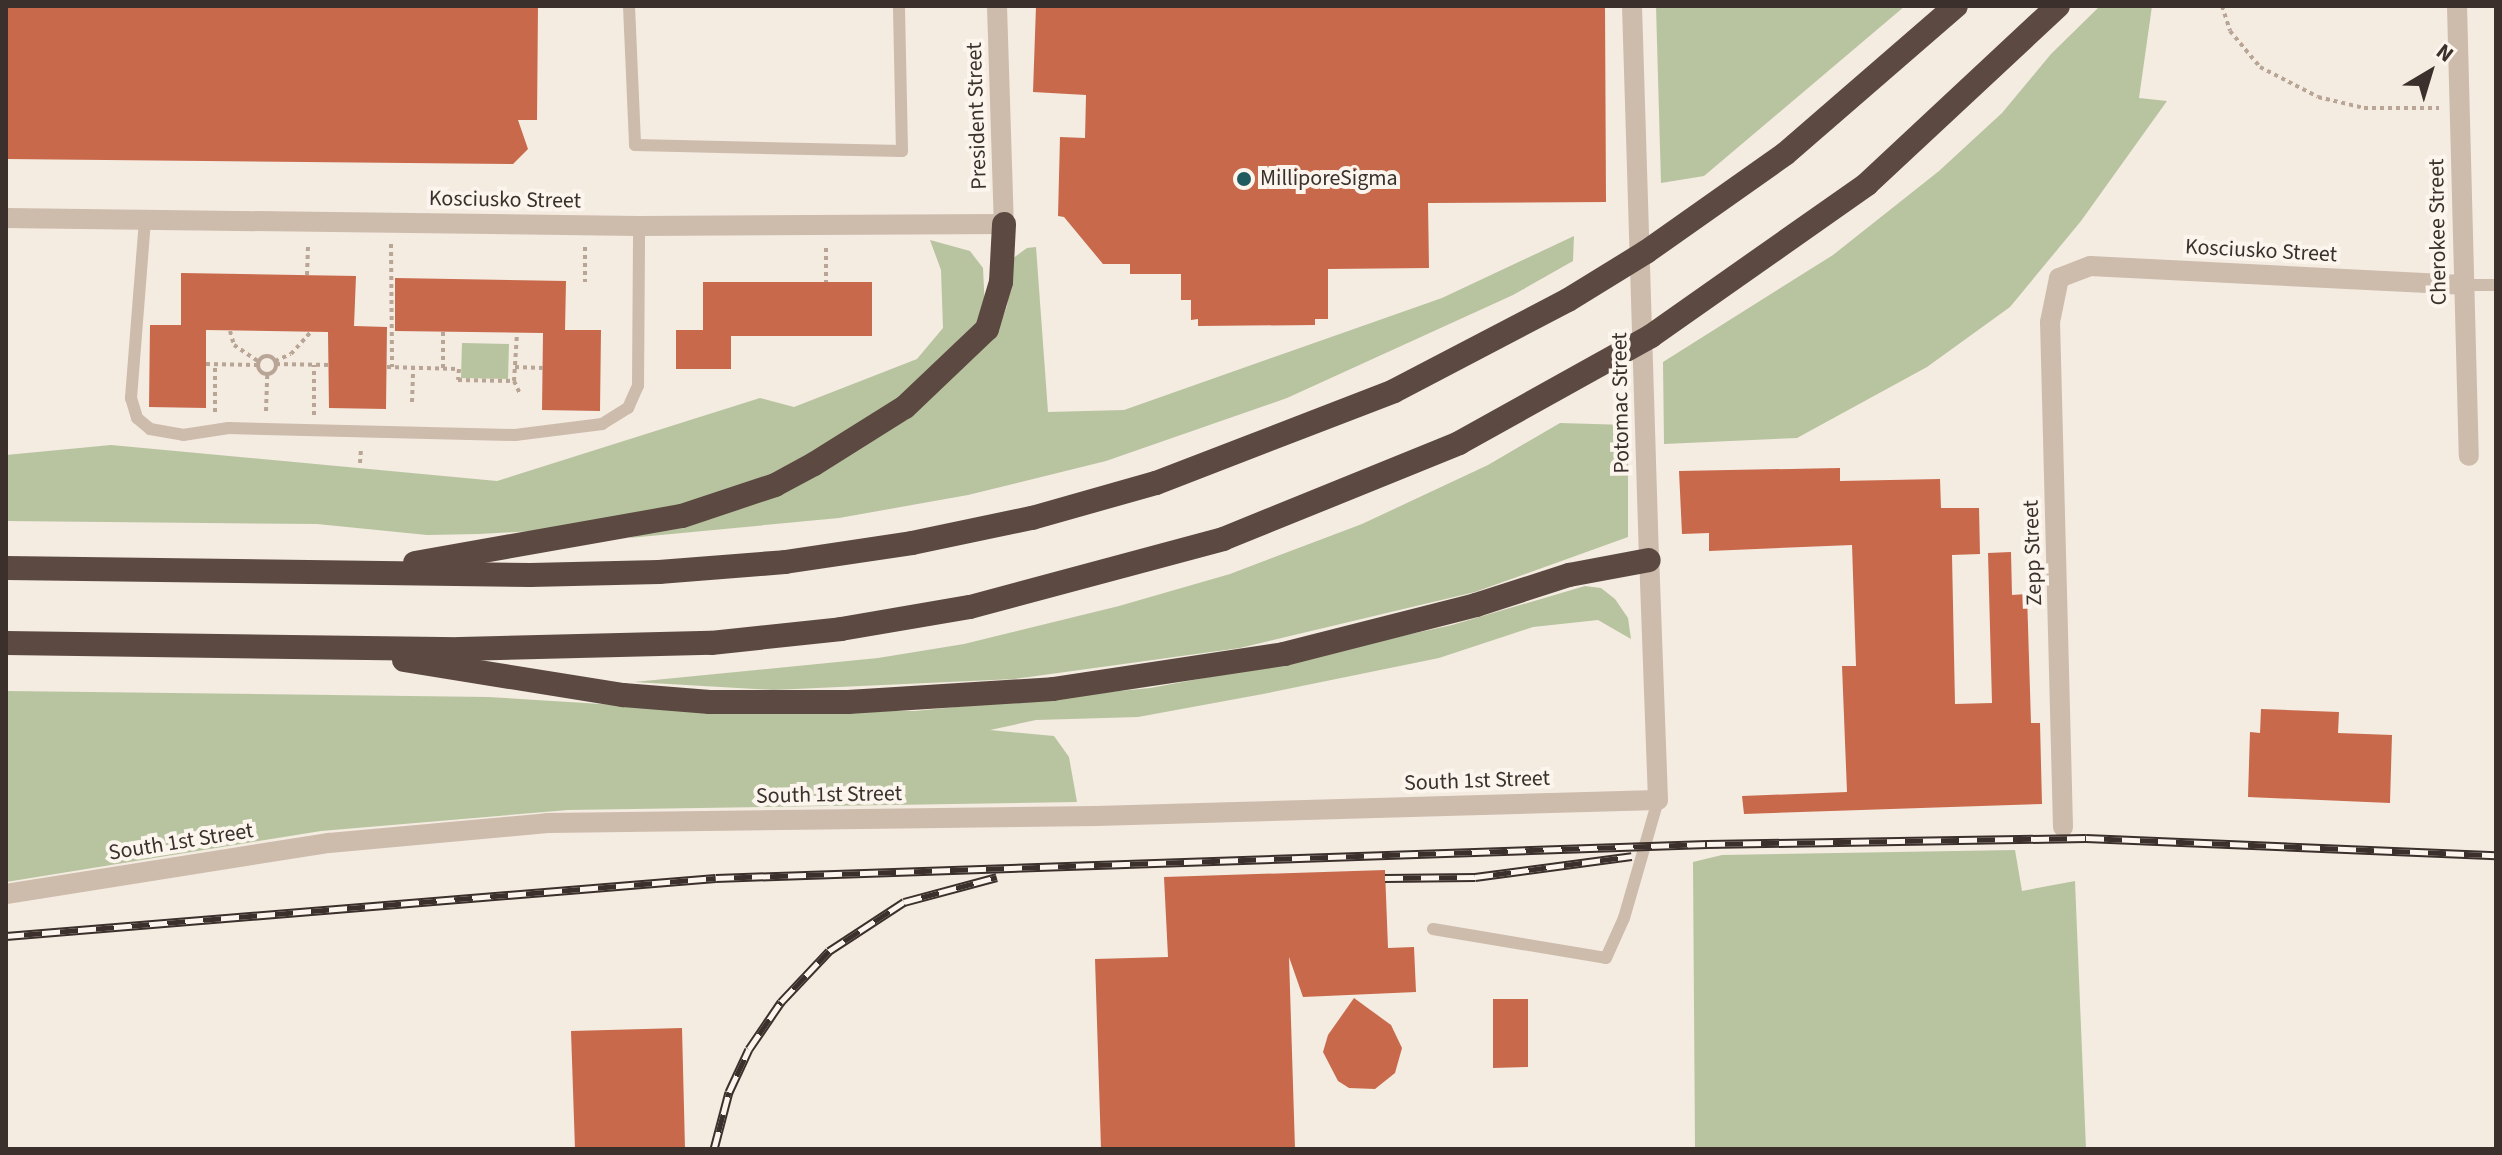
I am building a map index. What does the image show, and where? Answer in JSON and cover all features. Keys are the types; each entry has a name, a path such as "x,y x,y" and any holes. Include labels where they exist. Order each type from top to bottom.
{"highway":[{"path":"6,568 530,575 785,562 912,543 1032,518 1279,440 1394,391 1568,300 1710,209 1851,101 1956,6"},
{"path":"6,643 323,647 711,643 841,629 970,607 1223,539 1431,455 1562,389 1723,288 1867,184 2053,11"},
{"path":"354,573 682,516 775,485 905,407 987,329 1001,282 1004,224"},
{"path":"323,647 623,695 710,702 965,696 1151,677 1284,654 1476,605 1569,575 1649,560"}],"street":[{"name":"President Street","path":"997,6 1004,224"},
{"name":"Potomac Street","path":"1632,6 1658,800"},
{"name":"Cherokee Street","path":"2457,6 2469,456"},
{"name":"Kosciusko Street","path":"6,218 639,226 1004,224"},
{"name":"Kosciusko Street","path":"2059,278 2090,266 2463,285"},
{"name":"Zepp Street","path":"2059,278 2050,322 2063,827"},
{"name":"South 1st Street","path":"6,894 329,843 547,823 1096,816 1658,800"}],"lane":[{"path":"629,6 635,145 902,151 899,6"},
{"path":"145,220 131,398 137,418 158,433 183,435 266,430 515,435 592,426 628,408 638,386 639,226"},
{"path":"2463,285 2496,285"},
{"path":"1433,929 1606,958 1624,918 1658,800"}],"path":[{"path":"2222,6 2230,31 2260,67 2318,97 2364,108 2437,107 2460,118"},
{"path":"307,275 308,243"},
{"path":"391,244 389,367 459,369 458,380 514,381"},
{"path":"585,245 585,282"},
{"path":"826,248 826,282"},
{"path":"230,331 234,345 267,374"},
{"path":"266,430 267,374 275,363 297,350 311,332"},
{"path":"443,332 443,368"},
{"path":"517,333 514,381 520,394"},
{"path":"206,364 258,363 267,355 275,363 329,365"},
{"path":"215,364 215,412"},
{"path":"314,365 314,432"},
{"path":"515,367 543,368"},
{"path":"412,402 413,368"}],"green space":[{"path":"1656,6 1905,6 1704,176 1661,183"},
{"path":"2100,6 2152,6 2139,98 2167,101 2081,221 2010,307 1927,367 1797,438 1664,444 1663,362 1833,255 1939,171 2002,113 2051,54"},
{"path":"1574,236 1573,261 1513,295 1287,398 1106,461 968,495 839,518 629,538 768,497 999,328 1007,306 1012,259 1027,248 1036,247 1048,412 1124,410 1442,298"},
{"path":"930,240 970,251 983,268 985,310 971,331 899,398 857,428 770,474 688,504 534,531 479,534 427,535 317,524 6,521 6,455 111,445 497,481 760,398 794,407 917,359 943,328 941,270"},
{"path":"462,343 509,344 508,379 461,378"},
{"path":"1560,423 1628,425 1628,537 1475,592 1240,648 1015,679 773,690 634,682 878,658 964,644 1119,606 1230,574 1362,524 1488,465"},
{"path":"1585,586 1601,588 1615,599 1628,618 1631,639 1598,620 1533,627 1439,658 1263,694 1138,717 1036,720 990,730 1054,736 1069,757 1077,802 568,810 321,831 6,882 6,691 488,697 714,711 915,711 1150,688 1242,671 1452,625"},
{"path":"2015,850 2022,891 2075,881 2086,1149 1695,1149 1693,862 1722,855"}],"building":[{"path":"6,6 538,6 537,120 518,120 528,149 513,164 6,159"},
{"name":"MilliporeSigma","path":"1036,6 1605,6 1606,202 1428,203 1429,268 1328,269 1328,319 1315,319 1315,325 1198,326 1198,319 1191,320 1191,300 1181,300 1181,274 1130,274 1130,264 1103,264 1064,217 1058,216 1060,137 1085,138 1086,95 1033,92"},
{"path":"181,273 356,276 354,326 387,327 386,409 329,408 328,332 206,330 206,408 149,407 150,325 181,325"},
{"path":"395,278 566,281 565,330 601,330 600,411 542,410 543,333 395,331"},
{"path":"703,282 872,282 872,336 731,336 731,369 676,369 676,330 703,330"},
{"path":"1840,468 1840,481 1940,479 1941,508 1979,508 1980,554 1952,555 1955,704 1992,703 1988,553 2011,552 2012,595 2027,594 2031,723 2040,723 2042,804 1744,814 1742,796 1847,792 1842,666 1856,666 1852,545 1709,551 1709,533 1682,534 1679,471"},
{"path":"2261,709 2339,712 2338,733 2392,735 2390,803 2248,797 2250,732 2260,733"},
{"path":"1385,870 1388,948 1414,947 1416,992 1303,997 1289,957 1295,1149 1101,1149 1095,959 1168,957 1164,877"},
{"path":"1354,998 1391,1025 1402,1048 1395,1073 1375,1089 1349,1088 1338,1081 1323,1052 1328,1035"},
{"path":"1493,999 1528,999 1528,1067 1493,1068"},
{"path":"682,1028 685,1149 575,1149 571,1031"}],"railway":[{"path":"6,936 716,878 1707,844 2086,838 2496,855"},
{"path":"1385,878 1475,877 1632,856"},
{"path":"714,1149 729,1092 749,1049 781,1002 829,951 904,902 997,877"}],"place":[{"name":"MilliporeSigma","path":"1244,179"}]}
